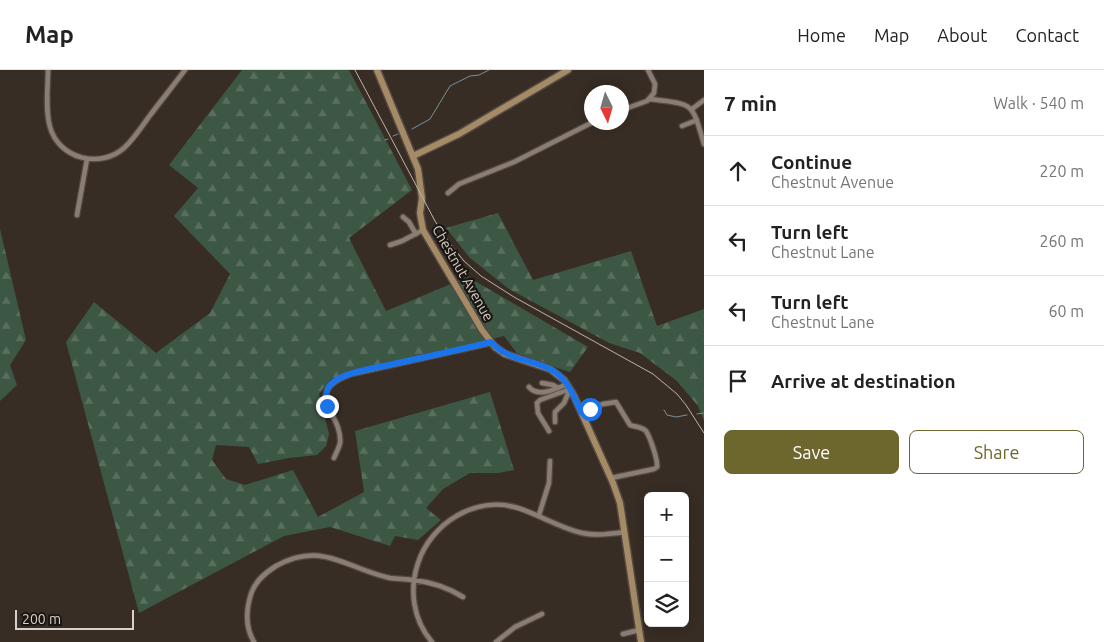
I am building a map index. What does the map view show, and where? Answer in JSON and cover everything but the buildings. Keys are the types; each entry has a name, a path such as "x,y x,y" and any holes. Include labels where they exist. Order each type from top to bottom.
{"street":[{"path":"48,70 48,117 52,133 57,142 66,150 86,159 107,157 125,147 185,70"},
{"name":"Chestnut Avenue","path":"377,70 418,170 421,184 420,213 423,230 482,330 491,342 505,354 550,369 560,376 581,412 611,478 620,503 641,642"},
{"path":"413,156 467,130 568,70"},
{"path":"648,70 655,84 654,93 650,99"},
{"path":"629,107 650,99 685,104 692,109 704,144"},
{"path":"692,109 704,100"},
{"path":"682,126 697,120"},
{"path":"448,193 459,184 514,162 584,127"},
{"path":"77,215 86,159"},
{"path":"403,217 410,222 416,234"},
{"path":"390,244 402,241 423,230"},
{"path":"334,458 340,442 326,399 331,384 342,378 364,371 491,342"},
{"path":"542,383 558,388"},
{"path":"529,387 533,392 538,393 568,387"},
{"path":"555,422 555,412 564,403 568,387"},
{"path":"549,431 538,413 537,403 568,387"},
{"path":"581,412 603,404 616,402 630,425 641,428 647,433 657,467 611,478"},
{"path":"539,516 549,483 550,461"},
{"path":"432,642 416,612 413,580 418,560 428,541 443,525 466,511 483,506 502,505 517,508 580,533 599,535 624,532"},
{"path":"254,642 249,634 247,618 253,589 263,575 290,560 312,556 331,557 382,576 446,586 463,597"},
{"path":"496,642 515,627 542,614"},
{"path":"623,634 639,630"}],"green space":[{"path":"242,70 349,70 412,190 349,238 386,311 468,277 588,347 570,372 519,356 504,336 332,378 319,394 329,434 326,446 317,455 258,464 249,447 216,445 212,460 226,479 245,485 293,470 318,517 364,492 355,431 490,392 514,470 498,473 470,473 443,489 426,508 441,520 418,540 395,536 390,546 330,527 284,536 139,613 66,342 94,302 156,353 210,313 230,274 174,216 198,188 169,165"},
{"path":"498,213 533,280 631,251 657,326 704,309 704,421 698,406 677,381 640,353 609,343 509,289 470,258 446,228"},
{"path":"0,229 26,340 10,365 17,385 0,401"}],"waterway":[{"path":"412,129 430,119 450,86 470,76 479,75 489,70"},
{"path":"393,136 398,134"},
{"path":"664,410 667,415 676,417 687,415"},
{"path":"697,414 704,413"}],"railway":[{"path":"355,70 435,221 464,261 481,276 514,297 653,374 677,394 704,433"}],"route":[{"path":"327,406 326,395 331,384 351,374 491,342 498,350 505,354 555,372 567,384 581,412 590,409"}]}
